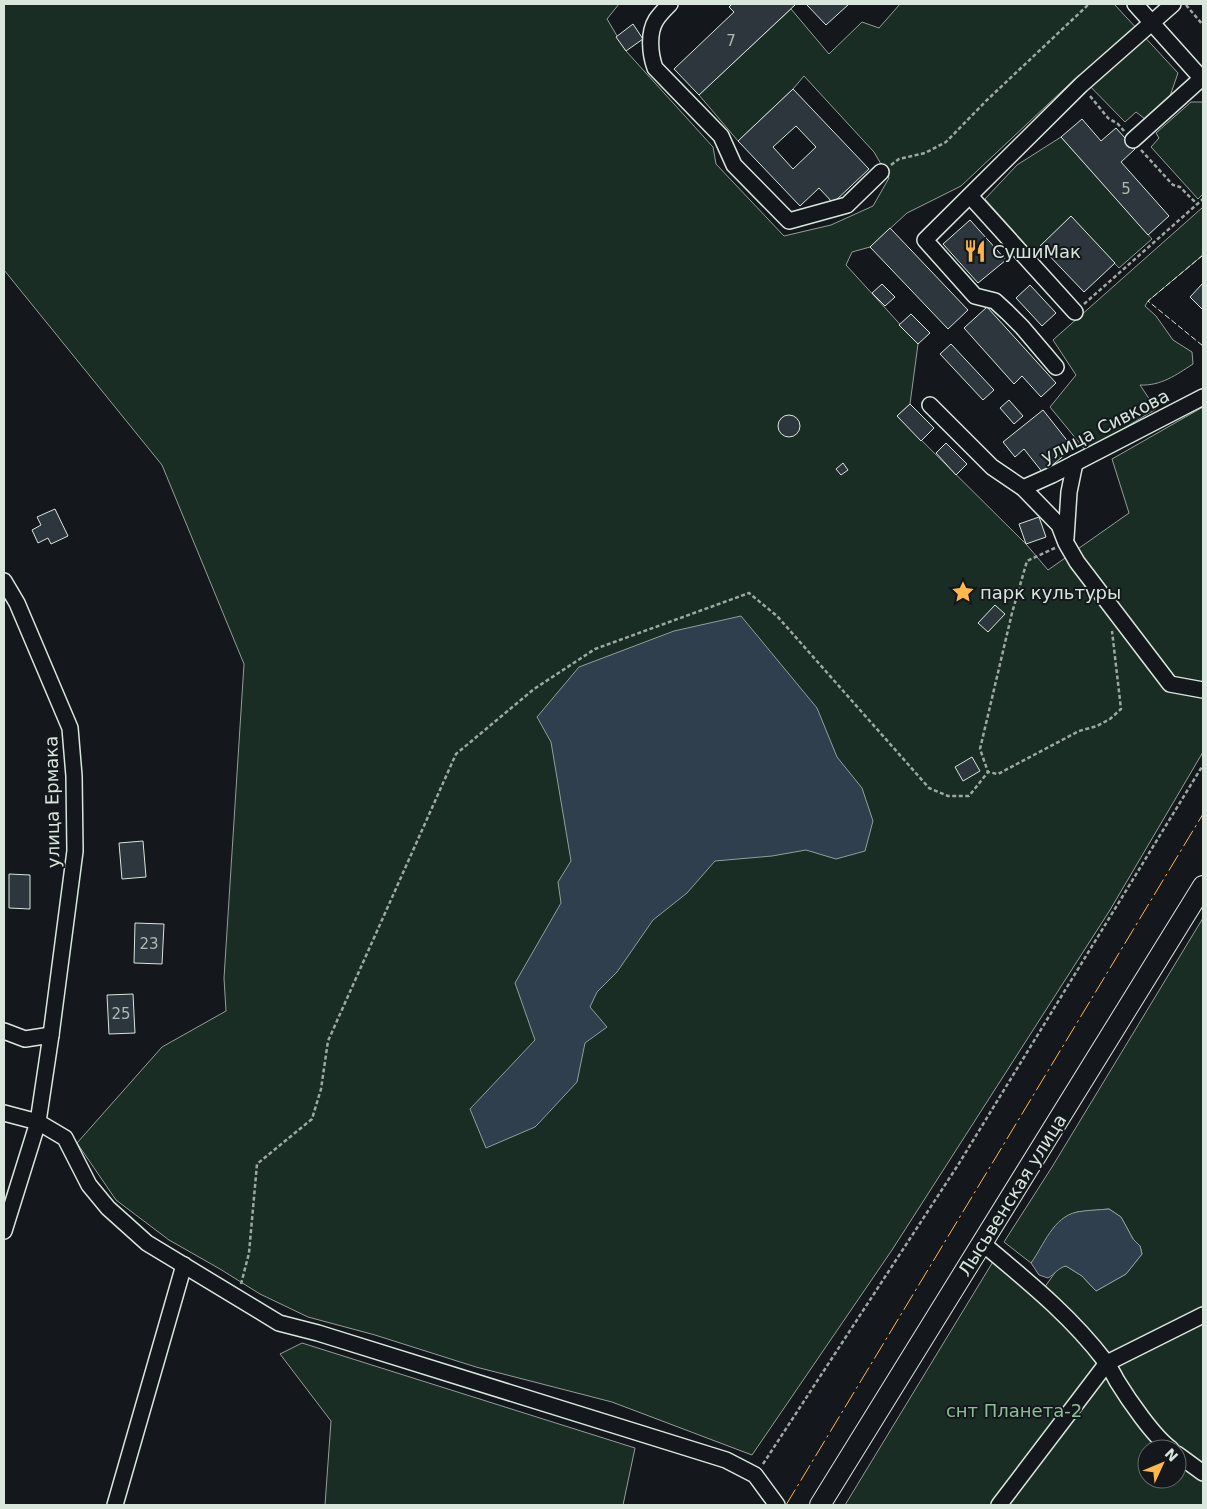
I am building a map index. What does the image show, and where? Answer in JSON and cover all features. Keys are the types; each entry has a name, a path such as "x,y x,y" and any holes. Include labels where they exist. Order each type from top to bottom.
{"main road":[{"name":"Лысьвенская улица","path":"820,1505 1203,886"}],"street":[{"path":"670,4 655,21 651,39 650,55 656,68 721,136 734,165 789,221 847,205 881,172"},
{"path":"1133,140 1202,79 1135,4"},
{"path":"1056,367 1022,327 995,301 975,296 925,240 1081,85 1173,4"},
{"path":"970,196 1075,312"},
{"name":"улица Сивкова","path":"1023,488 1203,397"},
{"path":"930,405 992,467 1023,488 1059,525 1066,543 1077,562 1170,684 1203,690"},
{"path":"1066,543 1069,492 1075,463"},
{"name":"улица Ермака","path":"4,581 16,604 70,728 74,776 75,851 52,1036 38,1122 4,1231"},
{"path":"4,1032 25,1039 52,1036"},
{"path":"4,1113 38,1122 65,1138 89,1185 108,1208 147,1243 279,1323 328,1336 726,1460 755,1475 777,1505"},
{"path":"982,1243 1048,1298 1076,1325 1107,1363 1118,1382 1160,1439"},
{"path":"115,1505 184,1265"},
{"path":"999,1505 1107,1363 1203,1315"},
{"path":"1187,1461 1203,1473"}],"path":[{"path":"881,172 899,160 925,152 946,142 987,100 1089,4"},
{"path":"1185,4 1203,24"},
{"path":"1075,312 1203,199"},
{"path":"988,772 980,749 1012,613 1027,561 1066,543"},
{"path":"238,1298 248,1253 258,1164 312,1119 321,1088 328,1040 456,754 534,689 595,650 749,593 777,616 929,788 948,796 969,796 982,782 988,772"},
{"path":"988,772 998,774 1079,731 1097,726 1110,719 1121,709 1118,670 1107,603"},
{"path":"755,1475 958,1165 1203,765"}],"green space":[{"path":"4,4 619,4 607,19 626,51 713,147 716,164 784,236 831,225 873,206 889,178 874,152 804,76 793,89 738,141 699,95 791,9 829,54 862,22 879,28 900,4 1114,4 1178,73 1169,99 1145,119 1136,112 1125,122 1079,75 961,186 907,213 870,247 852,252 846,265 918,344 910,404 897,416 1026,544 1048,570 1129,513 1112,459 1203,407 1203,752 1110,910 892,1250 752,1455 612,1402 476,1367 375,1335 308,1317 260,1294 169,1240 116,1200 77,1143 162,1047 226,1011 224,978 244,664 162,465 4,270"},
{"path":"1191,102 1203,102 1203,194 1198,199 1151,147 1159,138 1156,133"},
{"path":"1061,137 1152,239 1119,268 1071,217 1033,253 985,199 1017,165"},
{"path":"1203,207 1203,255 1148,301 1145,306 1156,316 1173,340 1192,352 1193,364 1162,382 1140,385 1156,409 1086,451 1050,407 1076,375 1053,340"},
{"name":"снт Планета-2","path":"1203,918 1203,1505 845,1505 994,1260 1039,1295 1059,1267 1066,1266 1082,1276 1096,1291 1126,1274 1142,1254 1140,1246 1133,1239 1121,1217 1109,1209 1077,1212 1031,1263 1004,1242 1052,1167"},
{"path":"302,1343 635,1448 623,1505 325,1505 331,1421 280,1354"}],"water":[{"path":"741,616 817,708 837,757 862,788 873,821 865,851 836,859 806,850 772,856 715,861 687,893 653,920 617,972 597,992 590,1007 607,1027 585,1043 577,1082 535,1127 486,1148 470,1109 535,1040 515,983 561,903 558,882 571,861 551,742 537,717 579,667 674,631"},
{"path":"1109,1209 1121,1217 1133,1239 1140,1246 1142,1254 1126,1274 1096,1291 1082,1276 1066,1266 1048,1278 1039,1275 1031,1263 1055,1226 1069,1215 1077,1212"}],"building":[{"path":"732,4 796,4 699,95 674,69 734,12 729,7"},
{"path":"806,4 849,4 826,25"},
{"path":"633,24 643,39 626,51 616,37"},
{"path":"793,89 869,169 833,203 819,188 800,206 738,141","holes":["796,126 816,147 793,169 773,147"]},
{"path":"1082,119 1101,141 1116,128 1135,149 1121,162 1169,216 1148,235 1061,137"},
{"path":"1071,216 1115,263 1084,292 1040,246"},
{"path":"970,220 1006,260 978,283 943,244"},
{"path":"890,228 968,310 948,329 870,247"},
{"path":"1203,283 1203,310 1190,297"},
{"path":"882,284 895,297 885,306 872,293"},
{"path":"1030,285 1056,313 1042,326 1016,298"},
{"path":"987,307 1056,383 1041,397 1022,376 1014,384 964,328"},
{"path":"911,314 930,333 918,344 899,325"},
{"path":"951,344 994,390 983,400 940,354"},
{"path":"1009,400 1023,416 1014,424 1000,408"},
{"path":"910,404 934,428 921,441 897,416"},
{"path":"1043,410 1073,448 1043,473 1024,449 1015,457 1003,442"},
{"path":"789,415 797,418 800,426 797,434 789,437 781,434 778,426 781,418"},
{"path":"946,443 967,464 956,475 936,453"},
{"path":"843,463 848,470 841,475 836,469"},
{"path":"55,509 68,536 51,544 48,538 38,543 32,530 41,525 37,517"},
{"path":"1039,517 1046,537 1026,544 1019,524"},
{"path":"995,605 1005,614 988,632 978,623"},
{"path":"972,757 980,771 963,781 955,767"},
{"path":"143,841 146,877 122,879 119,843"},
{"path":"9,874 30,875 30,909 9,908"},
{"path":"135,923 164,924 162,964 134,963"},
{"path":"133,994 135,1033 109,1034 107,995"}],"fence":[{"path":"1203,255 1148,301 1203,346"}],"power":[{"path":"786,1505 1203,814"}],"place":[{"name":"СушиМак","path":"975,251"},
{"name":"парк культуры","path":"963,592"}]}
